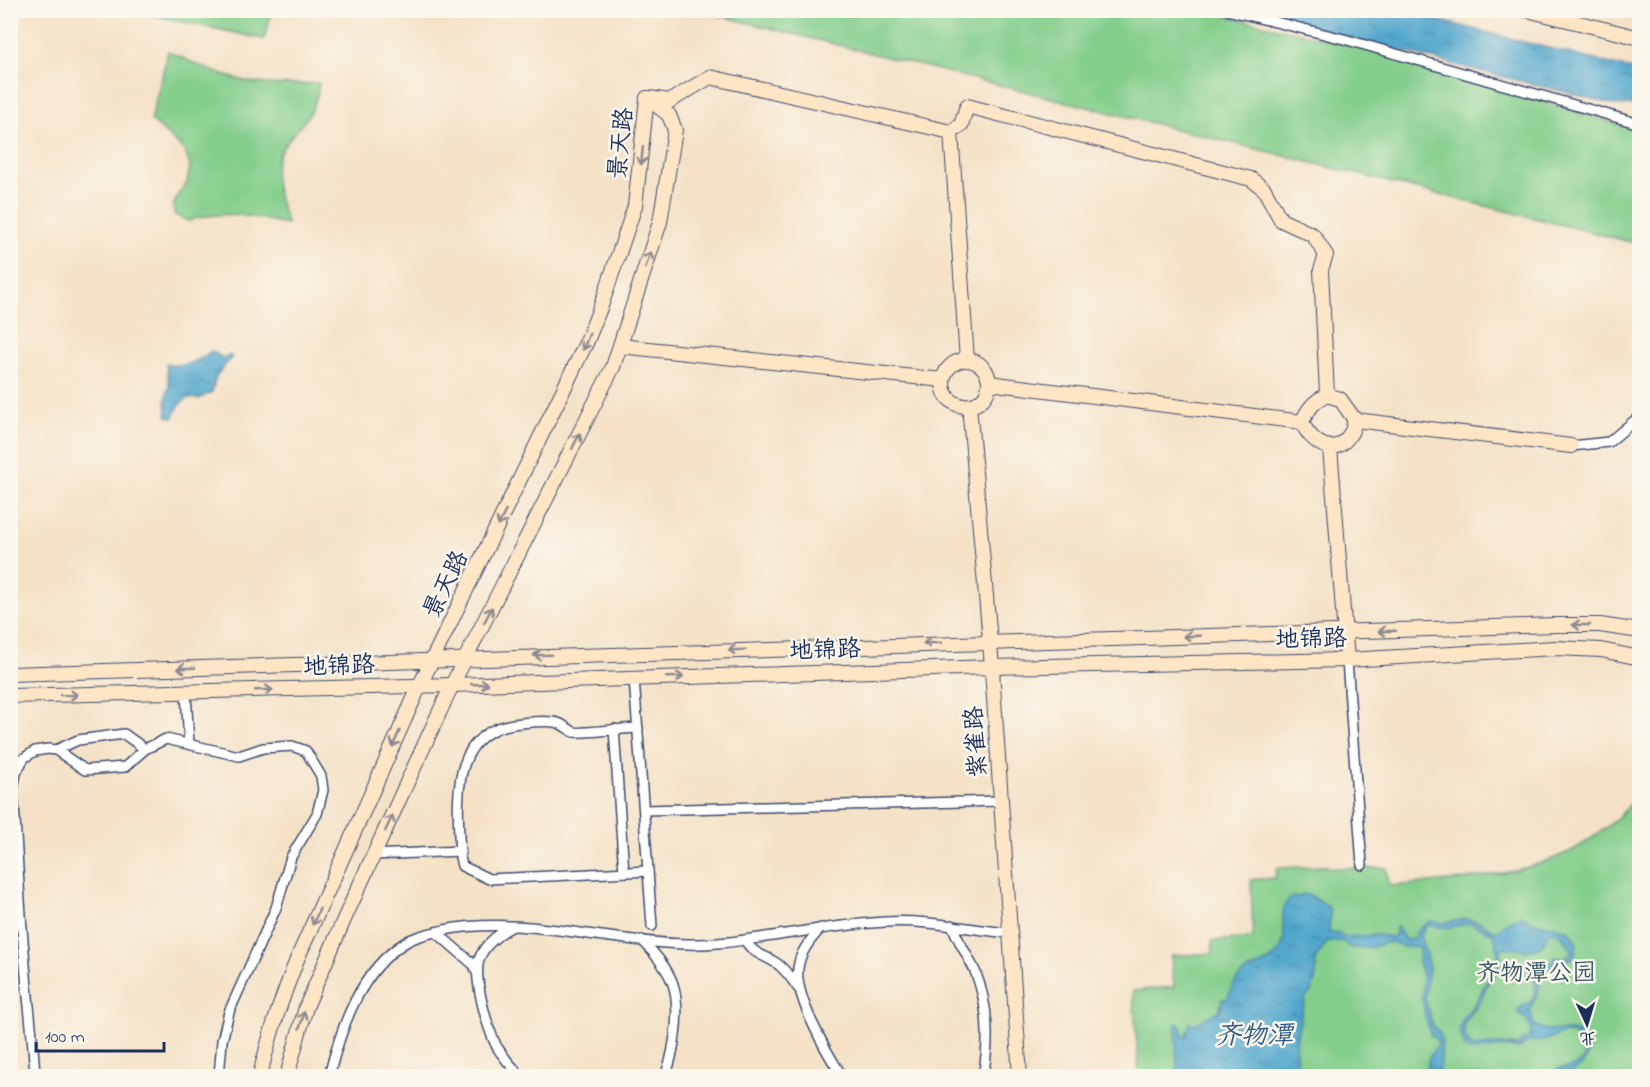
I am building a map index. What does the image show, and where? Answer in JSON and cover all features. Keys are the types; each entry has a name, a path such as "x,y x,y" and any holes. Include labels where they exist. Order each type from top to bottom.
{"street":[{"path":"1227,10 1344,39 1640,124"},
{"path":"1527,10 1640,38"},
{"path":"647,98 670,101 710,77 951,132 961,125 967,106 1251,179 1264,189 1281,220 1313,235 1326,255 1321,270 1327,395"},
{"name":"景天路","path":"287,1077 306,1007 374,855 452,686 613,368 660,222 675,130 669,116 647,98"},
{"name":"景天路","path":"260,1077 281,998 420,686 574,369 602,303 635,206 647,98"},
{"path":"951,132 967,360"},
{"path":"620,346 943,380"},
{"path":"967,360 980,365 985,370 988,383 983,398 969,405 955,403 950,399 945,393 943,380 945,373 954,363 967,360"},
{"path":"988,383 1302,422"},
{"path":"1355,420 1351,434 1342,443 1330,447 1318,444 1307,434 1302,422 1306,412 1316,401 1327,395 1340,399 1355,420 1571,446 1609,442 1640,416"},
{"name":"紫雀路","path":"969,405 992,667 1020,1077"},
{"path":"1330,447 1362,865"},
{"name":"地锦路","path":"10,674 990,641 1556,625 1600,625 1640,631"},
{"name":"地锦路","path":"10,696 452,686 992,667 1347,660 1584,648 1640,658"},
{"path":"634,678 652,926"},
{"path":"186,692 189,744"},
{"path":"638,728 574,732 557,722 535,722 501,726 486,734 466,755 460,773 458,789 460,851 462,866 489,879 648,871"},
{"path":"614,729 624,872"},
{"path":"56,750 78,740 124,734 145,749"},
{"path":"35,1077 33,1027 28,1009 23,948 13,790 16,773 24,758 35,751 56,750 85,770 125,767 145,749 166,740 239,756 263,748 292,746 306,751 321,776 323,790 317,814 291,857 276,908 229,1012 222,1041 219,1077"},
{"path":"644,810 1002,801"},
{"path":"374,855 460,851"},
{"path":"329,1077 347,1019 358,995 381,962 406,942 424,934 477,925 687,945 721,944 821,928 888,921 921,921 1011,933"},
{"path":"952,925 974,970 984,998 988,1035 982,1077"},
{"path":"478,976 478,961 484,951 504,931 512,927"},
{"path":"821,928 801,956 797,982 812,1020 842,1077"},
{"path":"436,932 474,965 489,1028 497,1046 521,1077"},
{"path":"642,940 657,956 668,973 678,1000 670,1065 666,1077"},
{"path":"745,940 751,951 762,955 784,970 801,992"},
{"path":"670,1065 672,1077"}],"green space":[{"path":"272,10 264,39 133,11"},
{"path":"701,11 1205,11 1377,51 1627,127 1639,134 1639,187 1636,191 1640,216 1639,244"},
{"path":"168,51 239,80 276,84 319,83 311,111 284,146 275,169 278,197 287,224 238,215 213,215 188,221 175,215 173,206 187,183 190,166 185,151 151,120"},
{"name":"齐物潭公园","path":"1639,789 1639,1076 1139,1076 1133,991 1174,987 1171,956 1213,953 1212,941 1253,938 1251,880 1275,878 1277,868 1326,866 1332,868 1387,868 1389,886 1458,880 1526,868 1579,847 1616,819"}],"water":[{"path":"1240,11 1403,11 1634,70 1639,73 1639,104 1620,106"},
{"path":"211,351 223,358 230,355 232,357 216,376 212,392 199,399 188,398 180,404 173,418 167,416 166,399 169,385 166,364 190,363"},
{"name":"齐物潭","path":"1302,894 1311,896 1328,906 1329,933 1341,934 1344,937 1379,935 1391,937 1397,934 1395,930 1397,927 1405,940 1415,939 1415,933 1429,921 1444,923 1466,919 1480,922 1495,931 1511,920 1522,916 1534,923 1563,928 1575,939 1575,955 1571,959 1560,961 1540,974 1539,991 1530,1010 1533,1023 1538,1027 1580,1033 1589,1047 1584,1063 1574,1071 1544,1076 1553,1071 1574,1066 1583,1060 1584,1052 1581,1043 1577,1036 1569,1033 1530,1042 1520,1049 1501,1047 1472,1051 1466,1049 1461,1035 1461,1024 1477,1001 1498,957 1494,934 1470,923 1448,928 1428,925 1420,935 1429,968 1425,997 1433,1026 1442,1040 1441,1064 1437,1076 1431,1076 1428,1065 1429,1058 1438,1044 1437,1040 1431,1036 1426,1019 1422,998 1423,978 1419,964 1419,946 1403,947 1390,942 1372,947 1351,948 1342,941 1327,942 1315,960 1315,980 1305,1000 1298,1028 1296,1058 1302,1076 1174,1076 1177,1074 1176,1023 1180,1025 1186,1037 1190,1023 1195,1024 1220,1010 1222,999 1227,1000 1239,977 1277,954 1284,935 1284,908 1292,897 1301,897","holes":["1557,932 1570,948 1568,957 1561,959 1556,957 1537,971 1532,1000 1517,1011 1530,1025 1530,1037 1521,1041 1519,1046 1499,1044 1472,1047 1465,1037 1464,1023 1481,1001 1486,986 1497,971 1501,959 1501,948 1530,951 1542,946 1546,936 1550,933"]}]}
